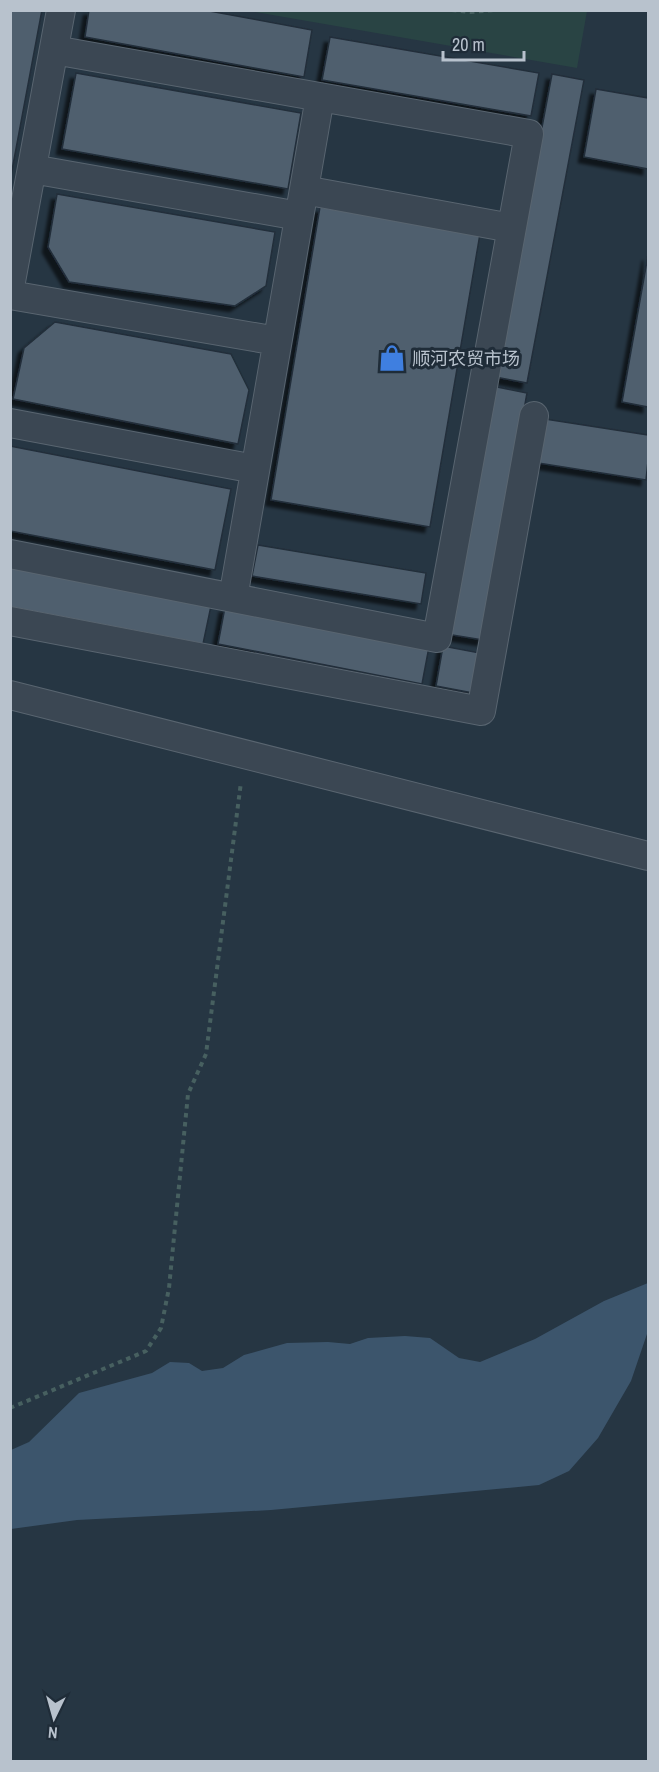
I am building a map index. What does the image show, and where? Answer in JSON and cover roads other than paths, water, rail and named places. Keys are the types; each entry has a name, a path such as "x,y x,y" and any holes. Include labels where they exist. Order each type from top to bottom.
{"street":[{"path":"10,287 61,10"},
{"path":"10,554 437,638 529,134 54,50"},
{"path":"233,598 320,97"},
{"path":"32,169 511,228"},
{"path":"10,295 277,341"},
{"path":"10,621 481,711 534,416"},
{"path":"10,423 255,470"},
{"path":"10,695 648,856"}],"water":[{"path":"648,1283 648,1331 631,1381 598,1438 569,1471 539,1485 271,1510 77,1520 11,1529 11,1450 29,1442 79,1393 152,1373 170,1362 189,1363 202,1371 223,1368 244,1355 287,1343 350,1344 368,1338 405,1336 430,1338 459,1358 480,1362 535,1339 604,1301"}],"place":[{"name":"顺河农贸市场","path":"392,358"}]}
